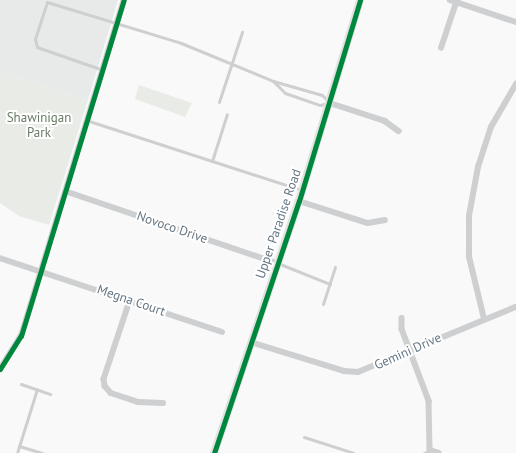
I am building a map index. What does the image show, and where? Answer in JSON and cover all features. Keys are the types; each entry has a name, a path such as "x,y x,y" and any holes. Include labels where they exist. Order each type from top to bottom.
{"main road":[{"name":"Upper Paradise Road","path":"214,453 299,201 330,103 360,0"}],"street":[{"path":"0,369 20,336 68,192 124,0"},
{"path":"450,0 457,1 516,22"},
{"path":"441,48 457,1"},
{"path":"484,319 469,257 469,216 478,167 491,126 516,84"},
{"path":"330,103 385,121 399,131"},
{"name":"Novoco Drive","path":"68,192 277,263"},
{"path":"299,201 368,223 385,220"},
{"name":"Megna Court","path":"0,258 222,332"},
{"path":"130,301 104,379 105,386 111,393 138,402 163,403"},
{"name":"Gemini Drive","path":"251,342 344,371 375,368 410,351 516,307"},
{"path":"402,318 410,351 428,401 427,451 439,453"}],"lane":[{"path":"104,71 37,47 35,38 44,7 51,1 232,64 273,81 322,95 330,103"},
{"path":"219,102 242,32"},
{"path":"273,81 297,97 320,105 330,103"},
{"path":"212,160 227,114"},
{"path":"89,121 212,160 302,191"},
{"path":"277,263 330,284"},
{"path":"323,304 335,267"},
{"path":"21,384 50,394"},
{"path":"17,453 37,389"},
{"path":"304,437 341,451 354,453"},
{"path":"19,446 42,453"}],"shaded area":[{"path":"0,0 118,0 88,100 0,71"}],"green space":[{"name":"Shawinigan Park","path":"0,71 88,100 49,225 19,216 0,203"},
{"path":"139,85 192,103 185,117 135,99"}],"cycle path":[{"path":"0,369 21,336 124,0"},
{"path":"214,453 299,201 360,0"}]}
